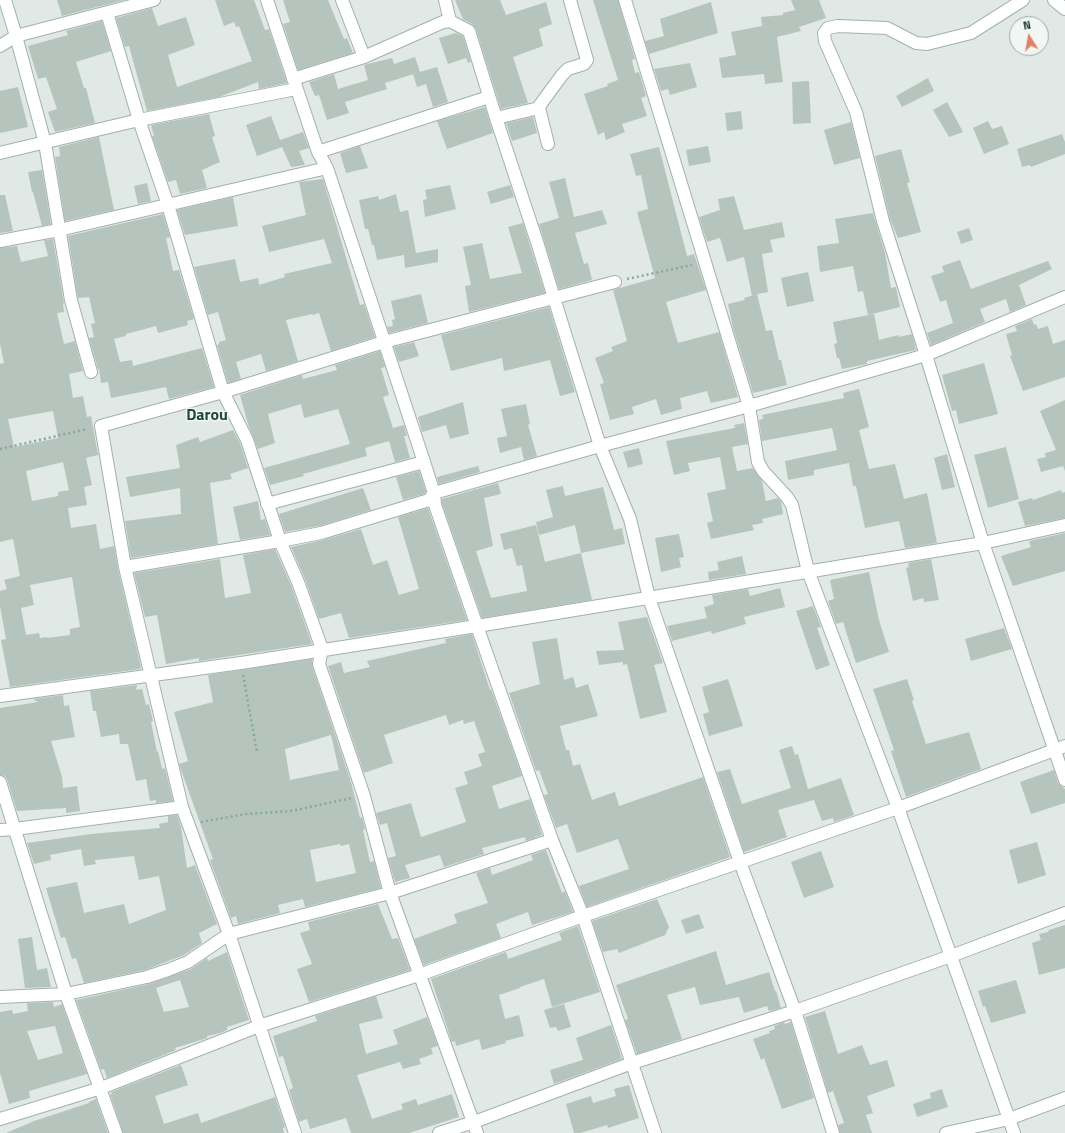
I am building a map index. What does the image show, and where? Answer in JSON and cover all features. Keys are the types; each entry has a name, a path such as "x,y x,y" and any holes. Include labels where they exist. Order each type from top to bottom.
{"street":[{"path":"5,0 45,143 72,300 91,372"},
{"path":"0,46 16,36 154,0"},
{"path":"267,0 318,152 327,168 434,493 435,505 552,840 583,916 655,1133"},
{"path":"342,0 364,57"},
{"path":"444,0 450,21"},
{"path":"496,118 539,108 562,75 568,69 584,64 587,60 570,0"},
{"path":"625,0 749,406 758,462 763,471 787,497 792,505 808,571 898,808 1014,1133"},
{"path":"1023,0 971,33 927,44 916,43 887,28 838,26 828,28 824,33 825,41 856,112 883,221 926,355 983,543 1060,748 1065,780"},
{"path":"1054,0 1065,9"},
{"path":"107,13 139,120 168,205 223,392 247,440 280,541 298,582 322,650 319,664 364,796 390,893 476,1127"},
{"path":"0,153 294,84 364,57 443,22 450,21 469,31 489,97 538,245 600,446 630,519 649,598 740,862 795,1011 833,1133"},
{"path":"318,152 489,97"},
{"path":"539,108 548,144"},
{"path":"0,241 59,230 327,168"},
{"path":"295,1133 229,934 182,807 125,567 101,426 223,392 384,342 615,282"},
{"path":"125,567 321,533 429,500 434,493 749,406 926,355 1065,298"},
{"path":"267,504 424,462"},
{"path":"0,696 241,663 477,626 983,543 1065,525"},
{"path":"0,1119 101,1088 259,1026 419,975 583,916 898,808 1060,748"},
{"path":"0,782 66,994 116,1133"},
{"path":"0,830 182,807"},
{"path":"0,997 66,994 120,983 168,970 188,962 229,934 390,893 552,840"},
{"path":"439,1133 476,1127 632,1063 795,1011 1065,914"},
{"path":"946,1133 1009,1119 1065,1098"}],"path":[{"path":"615,282 706,262"},
{"path":"0,449 101,426"},
{"path":"241,663 257,752"},
{"path":"188,824 246,814 291,811 364,796"}],"building":[{"path":"57,0 124,0 62,16"},
{"path":"215,0 254,0 265,30 269,29 287,83 259,89 258,82 219,97 147,111 129,46 125,47 116,18 152,8 158,26 186,17 195,45 168,55 177,87 252,61 239,26 236,27 234,22 224,26"},
{"path":"283,0 328,0 344,39 347,38 353,53 298,70 283,24 290,22"},
{"path":"455,0 500,0 506,15 546,2 552,24 539,29 543,46 513,57 528,103 501,109 476,29 472,24 463,19"},
{"path":"593,0 618,0 635,59 632,60 635,73 639,72 646,96 641,98 647,116 622,124 625,132 606,140 604,132 598,135 584,94 608,86 607,84 618,80"},
{"path":"791,0 819,0 826,18 799,27 801,31 777,37 783,82 765,84 764,74 722,78 719,58 736,55 731,32 762,26 761,17 783,15 783,13 795,10"},
{"path":"711,2 718,33 649,54 645,41 664,36 660,19"},
{"path":"102,21 111,51 76,62 84,88 86,88 95,123 55,132 48,112 57,109 46,77 38,79 28,46 68,35 66,31"},
{"path":"456,33 463,36 471,62 468,63 466,58 448,64 439,38"},
{"path":"415,57 420,72 385,83 387,89 345,102 349,113 327,120 319,95 315,96 309,82 334,74 338,89 368,80 364,65 392,58 394,64"},
{"path":"690,63 697,87 670,95 668,89 661,91 654,69"},
{"path":"437,67 448,102 433,107 426,84 417,87 413,74"},
{"path":"928,78 934,91 902,107 896,96"},
{"path":"809,81 811,123 793,124 792,82"},
{"path":"18,87 28,127 0,133 0,91"},
{"path":"947,102 963,132 949,137 933,110"},
{"path":"485,107 493,133 447,149 437,121"},
{"path":"741,111 743,129 727,131 725,113"},
{"path":"209,114 215,136 212,137 220,162 202,170 207,188 180,194 176,180 168,182 152,136 154,136 151,125"},
{"path":"271,116 280,140 303,132 309,148 299,151 305,165 291,167 282,147 257,156 246,125"},
{"path":"533,117 537,133 512,141 506,123"},
{"path":"988,121 992,129 1002,126 1009,144 984,154 973,128"},
{"path":"851,122 860,158 834,165 824,130"},
{"path":"1062,134 1065,142 1065,154 1031,167 1030,165 1022,167 1017,149"},
{"path":"99,137 114,210 65,221 55,157 60,156 59,147"},
{"path":"360,146 368,168 346,173 340,153"},
{"path":"708,146 711,162 689,166 686,150"},
{"path":"659,147 687,256 694,254 706,290 666,302 678,343 719,332 738,397 711,403 707,391 680,398 682,409 661,415 656,399 632,407 634,414 610,420 600,384 604,383 595,358 613,351 611,347 627,341 613,290 655,278 637,212 648,209 641,175 636,176 630,154"},
{"path":"901,149 910,182 907,183 921,232 898,238 890,219 875,156"},
{"path":"42,170 51,224 42,226 28,172"},
{"path":"565,178 574,217 602,210 607,224 575,233 584,264 588,263 592,280 559,289 539,224 559,218 549,182"},
{"path":"323,179 360,305 364,304 375,337 331,351 319,313 286,320 298,361 266,371 261,354 236,362 241,379 228,383 217,345 219,342 226,340 218,312 208,315 194,267 235,259 240,282 258,278 259,285 285,277 284,274 332,263 324,239 269,252 262,226 306,215 299,182"},
{"path":"147,183 151,201 138,204 134,186"},
{"path":"450,185 456,209 425,217 423,200 427,199 425,190"},
{"path":"510,185 514,197 491,204 487,192"},
{"path":"396,194 400,212 408,210 416,253 438,249 438,262 405,268 404,255 377,260 374,245 372,245 368,229 365,229 359,200 378,196 379,200"},
{"path":"0,195 5,195 13,231 0,233"},
{"path":"734,196 744,230 782,222 785,237 770,240 773,252 762,254 768,292 757,294 766,331 772,330 787,385 753,393 733,328 728,304 745,300 744,298 752,296 744,257 727,262 720,238 707,242 699,217 720,210 718,199"},
{"path":"233,197 238,226 185,235 177,210"},
{"path":"873,213 885,253 891,288 896,287 900,307 868,315 863,291 858,292 853,266 820,272 817,246 839,243 835,219"},
{"path":"163,214 170,237 166,238 173,271 179,270 194,319 187,321 188,325 158,333 156,326 126,334 126,336 114,339 120,362 132,360 133,366 202,348 214,387 169,399 166,387 111,398 108,382 101,383 99,369 89,338 94,337 91,324 95,323 89,297 78,298 68,236"},
{"path":"523,223 545,293 469,312 465,286 471,285 463,247 482,243 490,279 522,273 508,227"},
{"path":"969,228 973,240 961,244 957,232"},
{"path":"53,239 64,303 64,312 57,313 64,344 75,341 83,371 69,374 73,398 83,396 87,417 91,416 98,455 86,458 92,485 84,487 87,505 68,508 71,528 96,524 100,549 114,546 141,667 140,669 10,687 1,640 6,639 0,606 0,591 7,589 4,580 20,576 13,539 0,542 0,364 4,363 0,344 0,248 17,246 21,262 48,256 44,240","holes":["53,411 58,438 14,447 8,419","63,462 69,490 58,492 58,496 32,501 26,471","72,577 80,627 70,629 70,635 47,638 40,638 39,633 26,635 21,608 34,605 30,585"]},
{"path":"960,260 971,289 1048,261 1052,269 1019,285 1026,305 1010,312 1006,299 980,309 985,322 931,345 927,333 953,323 946,300 940,302 931,276 944,272 942,266"},
{"path":"808,272 814,301 787,307 781,278"},
{"path":"421,294 428,323 389,333 387,327 393,326 392,320 395,319 391,301"},
{"path":"549,307 575,392 560,396 550,360 504,371 502,358 451,371 441,335"},
{"path":"874,314 879,340 899,335 899,337 912,334 916,350 867,361 867,364 842,369 839,358 837,358 834,344 837,343 833,322"},
{"path":"1032,319 1034,325 1036,324 1038,329 1048,326 1053,344 1065,340 1065,377 1023,391 1010,356 1012,355 1006,334 1017,331 1015,326"},
{"path":"414,342 419,356 399,362 394,347"},
{"path":"380,351 385,367 381,368 389,395 383,397 393,428 404,425 407,436 404,436 410,458 395,462 389,441 365,448 367,456 270,485 264,468 350,444 342,420 338,409 304,418 301,404 268,414 275,443 258,449 248,424 240,395 302,375 303,379 337,370 335,365"},
{"path":"984,363 998,414 959,424 956,410 952,411 942,375"},
{"path":"859,389 869,427 859,430 869,469 895,464 904,499 927,493 937,543 905,548 899,521 865,528 856,486 853,486 849,463 814,470 814,475 788,480 785,461 837,450 832,428 762,441 759,420 763,419 762,415 844,398 843,393"},
{"path":"1065,400 1065,471 1063,466 1041,472 1037,459 1046,457 1045,453 1056,450 1040,411"},
{"path":"463,402 469,434 450,439 446,425 422,432 418,417"},
{"path":"526,404 530,424 528,425 537,456 524,460 521,447 500,453 497,438 507,436 501,409"},
{"path":"744,423 748,444 732,447 737,471 753,468 762,481 766,501 778,498 781,501 783,514 762,519 763,523 752,525 754,530 711,539 707,523 713,521 707,493 726,489 720,457 688,463 690,471 674,475 666,441 735,428 734,425"},
{"path":"233,430 240,443 248,468 230,474 232,479 210,483 218,544 131,558 125,521 181,514 180,488 130,497 126,477 180,468 176,445 198,437 200,442"},
{"path":"1006,447 1019,499 988,508 974,455"},
{"path":"639,448 643,464 628,468 623,452"},
{"path":"947,454 955,487 942,490 934,458"},
{"path":"478,466 480,472 439,484 437,477"},
{"path":"419,471 426,492 424,494 403,500 396,477"},
{"path":"498,483 501,494 484,498 493,546 476,551 491,598 527,591 522,565 517,566 512,548 504,550 500,534 536,525 545,562 581,553 592,600 482,618 442,503 442,499"},
{"path":"563,486 565,496 603,487 614,530 622,528 625,544 581,553 575,525 539,535 536,522 553,517 546,490"},
{"path":"363,488 371,510 319,526 285,532 279,514"},
{"path":"1061,490 1062,493 1065,492 1065,518 1025,526 1018,502 1032,498 1033,500"},
{"path":"258,501 261,520 265,519 270,535 240,540 233,507"},
{"path":"428,508 467,620 349,638 341,613 319,619 305,579 291,547 361,529 373,565 387,560 399,595 419,589 398,517"},
{"path":"1065,533 1065,571 1013,586 1001,556 1031,547 1029,541"},
{"path":"679,534 684,557 679,558 681,567 661,572 655,538"},
{"path":"275,549 291,585 312,644 199,661 199,658 166,664 157,615 145,617 134,573 220,559 225,598 251,593 243,555"},
{"path":"742,556 746,574 709,580 708,572 719,570 717,562"},
{"path":"931,559 939,600 924,602 923,598 913,601 906,568 909,567 908,563"},
{"path":"869,572 879,620 889,652 856,663 843,622 836,624 828,601 834,599 830,580"},
{"path":"780,588 785,607 744,617 746,624 712,634 711,631 672,641 667,626 707,618 704,607 714,604 712,595 748,589 750,596"},
{"path":"813,606 821,627 817,628 830,665 816,670 796,611"},
{"path":"647,617 663,663 654,665 667,712 640,719 627,664 623,665 623,662 599,665 596,651 624,650 618,622"},
{"path":"1004,628 1012,649 971,661 965,639"},
{"path":"472,634 490,690 491,689 522,776 492,786 499,809 530,799 542,835 526,841 525,837 482,848 484,854 444,867 440,855 405,865 410,878 395,882 388,858 396,856 387,823 380,825 376,813 411,803 421,837 466,822 455,788 468,784 464,772 482,766 478,754 485,752 474,721 464,724 463,720 449,725 446,715 384,735 393,763 364,773 328,666 341,662 344,673 370,667 367,661 446,643 445,639"},
{"path":"557,638 564,680 573,677 576,688 588,684 598,716 560,726 566,750 569,750 573,766 580,764 592,800 615,792 619,806 703,777 730,857 587,907 579,886 629,869 618,839 577,853 567,824 556,828 544,795 548,794 539,770 536,771 509,693 540,684 532,642"},
{"path":"312,659 312,666 351,782 360,818 362,817 365,829 363,830 370,862 374,861 381,888 305,907 303,899 278,905 280,913 238,924 236,916 231,918 210,860 213,859 179,764 188,761 174,712 213,702 208,675","holes":["331,735 339,770 290,780 285,749","340,844 341,846 349,844 356,873 316,882 310,850"]},
{"path":"728,679 743,726 709,736 703,714 709,712 702,687"},
{"path":"907,679 914,700 912,701 926,744 969,732 981,769 906,797 891,751 894,750 873,689"},
{"path":"137,685 136,690 142,689 146,705 149,704 157,752 158,751 162,769 165,768 173,801 156,803 156,800 150,801 146,779 136,781 128,744 120,744 119,734 101,737 96,711 93,711 90,691"},
{"path":"63,695 64,706 69,705 75,737 51,741 62,777 63,788 77,786 80,811 66,813 66,808 17,811 7,779 5,776 0,775 0,708 38,702 33,699"},
{"path":"792,746 795,755 798,754 808,789 841,778 854,815 834,822 833,818 822,821 814,800 778,810 787,837 744,852 717,772 730,769 742,804 791,788 779,750"},
{"path":"1054,770 1058,783 1065,789 1065,803 1031,814 1020,782"},
{"path":"177,815 181,827 187,868 195,865 217,924 199,933 202,943 184,955 145,970 84,983 76,958 72,959 65,937 61,938 46,888 77,882 84,913 124,904 129,924 166,910 159,876 139,880 134,856 95,860 96,864 84,866 81,849 50,855 51,860 34,864 27,843 91,834 160,828 159,824 168,822 168,816"},
{"path":"1037,842 1046,875 1018,884 1009,850"},
{"path":"546,850 562,893 565,891 573,912 532,925 528,912 496,924 501,938 424,965 414,939 457,923 454,914 488,903 476,873 490,868 492,875 533,860 531,855"},
{"path":"821,851 834,887 804,898 791,862"},
{"path":"657,899 669,927 665,935 619,953 617,949 603,952 592,921"},
{"path":"378,904 392,939 398,938 410,970 309,1002 297,969 312,964 300,933 310,930 308,922"},
{"path":"699,914 704,928 686,934 681,920"},
{"path":"1065,925 1065,968 1039,975 1032,943 1041,940 1039,934"},
{"path":"578,926 600,992 552,1007 544,979 520,987 499,995 505,1019 519,1015 524,1036 505,1041 506,1043 482,1050 479,1039 456,1046 455,1041 452,1042 431,979 506,952 508,959 562,940 559,933"},
{"path":"32,937 37,970 47,968 51,987 25,988 18,939"},
{"path":"716,951 726,985 769,972 781,1008 769,1011 767,1006 744,1013 739,997 700,1005 695,987 667,995 682,1039 637,1054 625,1020 628,1019 616,985"},
{"path":"227,952 249,1020 227,1027 227,1030 207,1036 207,1038 175,1048 176,1050 107,1078 104,1069 101,1070 76,1000 149,984 191,969 207,958 208,961","holes":["180,980 189,1007 164,1012 156,988"]},
{"path":"1016,980 1026,1013 991,1023 985,1006 983,1007 978,991"},
{"path":"376,996 383,1018 359,1024 366,1054 398,1044 393,1030 427,1017 438,1046 431,1048 433,1054 419,1059 421,1064 403,1069 400,1062 357,1075 372,1119 403,1109 401,1104 416,1099 418,1105 452,1094 459,1117 409,1133 351,1133 346,1118 310,1129 307,1119 299,1122 289,1090 293,1088 283,1056 279,1057 273,1036 317,1021 315,1016"},
{"path":"53,1002 54,1007 62,1004 87,1074 29,1091 30,1098 9,1104 0,1073 0,1012 12,1010 13,1014 28,1011 27,1003","holes":["55,1026 63,1053 38,1060 27,1031"]},
{"path":"564,1004 571,1027 558,1031 556,1027 550,1028 544,1010"},
{"path":"825,1011 838,1054 862,1045 870,1065 887,1060 895,1086 867,1096 873,1113 866,1115 872,1133 840,1133 838,1125 844,1123 833,1091 828,1093 805,1017"},
{"path":"784,1022 785,1024 791,1022 814,1098 782,1109 764,1058 761,1060 753,1039 770,1033 769,1031 775,1029 774,1026"},
{"path":"611,1025 622,1059 554,1084 550,1070 583,1060 576,1038"},
{"path":"181,1065 188,1085 155,1096 164,1124 198,1113 201,1123 275,1097 285,1127 283,1128 284,1133 123,1133 110,1094 112,1094 111,1092"},
{"path":"629,1085 639,1118 608,1128 607,1125 580,1133 574,1133 566,1104 591,1096 593,1103 616,1096 614,1089"},
{"path":"942,1089 948,1107 917,1117 913,1104 931,1098 930,1093"},
{"path":"96,1099 108,1133 6,1133 34,1121 89,1103"}],"district":[{"name":"Darou","path":"207,416"}]}
